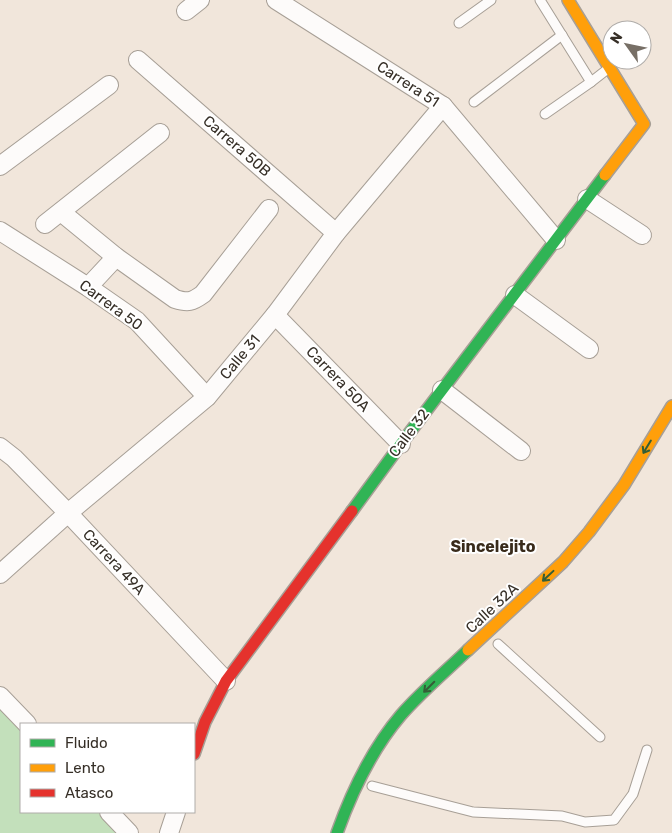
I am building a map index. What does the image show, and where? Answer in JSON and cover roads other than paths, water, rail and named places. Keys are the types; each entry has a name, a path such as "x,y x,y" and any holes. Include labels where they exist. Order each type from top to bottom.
{"street":[{"name":"Carrera 51","path":"276,0 443,106 556,240"},
{"path":"568,0 602,56"},
{"name":"Carrera 50B","path":"138,60 336,233"},
{"name":"Calle 32","path":"195,751 205,722 226,681 401,444 644,124 610,70"},
{"path":"0,166 109,85"},
{"name":"Calle 31","path":"0,574 68,513 207,397 274,315 336,233 443,106"},
{"path":"45,224 160,134"},
{"path":"587,199 642,235"},
{"path":"61,212 116,257 175,298 183,302 191,302 203,294 269,209"},
{"name":"Carrera 50","path":"0,230 137,321 207,397"},
{"path":"88,287 116,257"},
{"path":"515,295 589,349"},
{"name":"Carrera 50A","path":"274,315 401,444"},
{"path":"442,390 522,451"},
{"name":"Calle 32A","path":"337,833 347,804 359,779 376,749 401,715 563,562 589,532 624,485 672,406"},
{"name":"Carrera 49A","path":"0,447 14,458 68,513 226,681"},
{"path":"0,696 26,723"},
{"path":"110,813 129,833"},
{"path":"169,833 176,813"}],"lane":[{"path":"459,23 491,0"},
{"path":"540,0 591,82"},
{"path":"474,102 562,35"},
{"path":"545,114 606,70"},
{"path":"498,644 600,737"},
{"path":"372,787 473,812 562,816 585,822 614,820 633,794 647,750"}],"district":[{"name":"Sincelejito","path":"493,546"}]}
